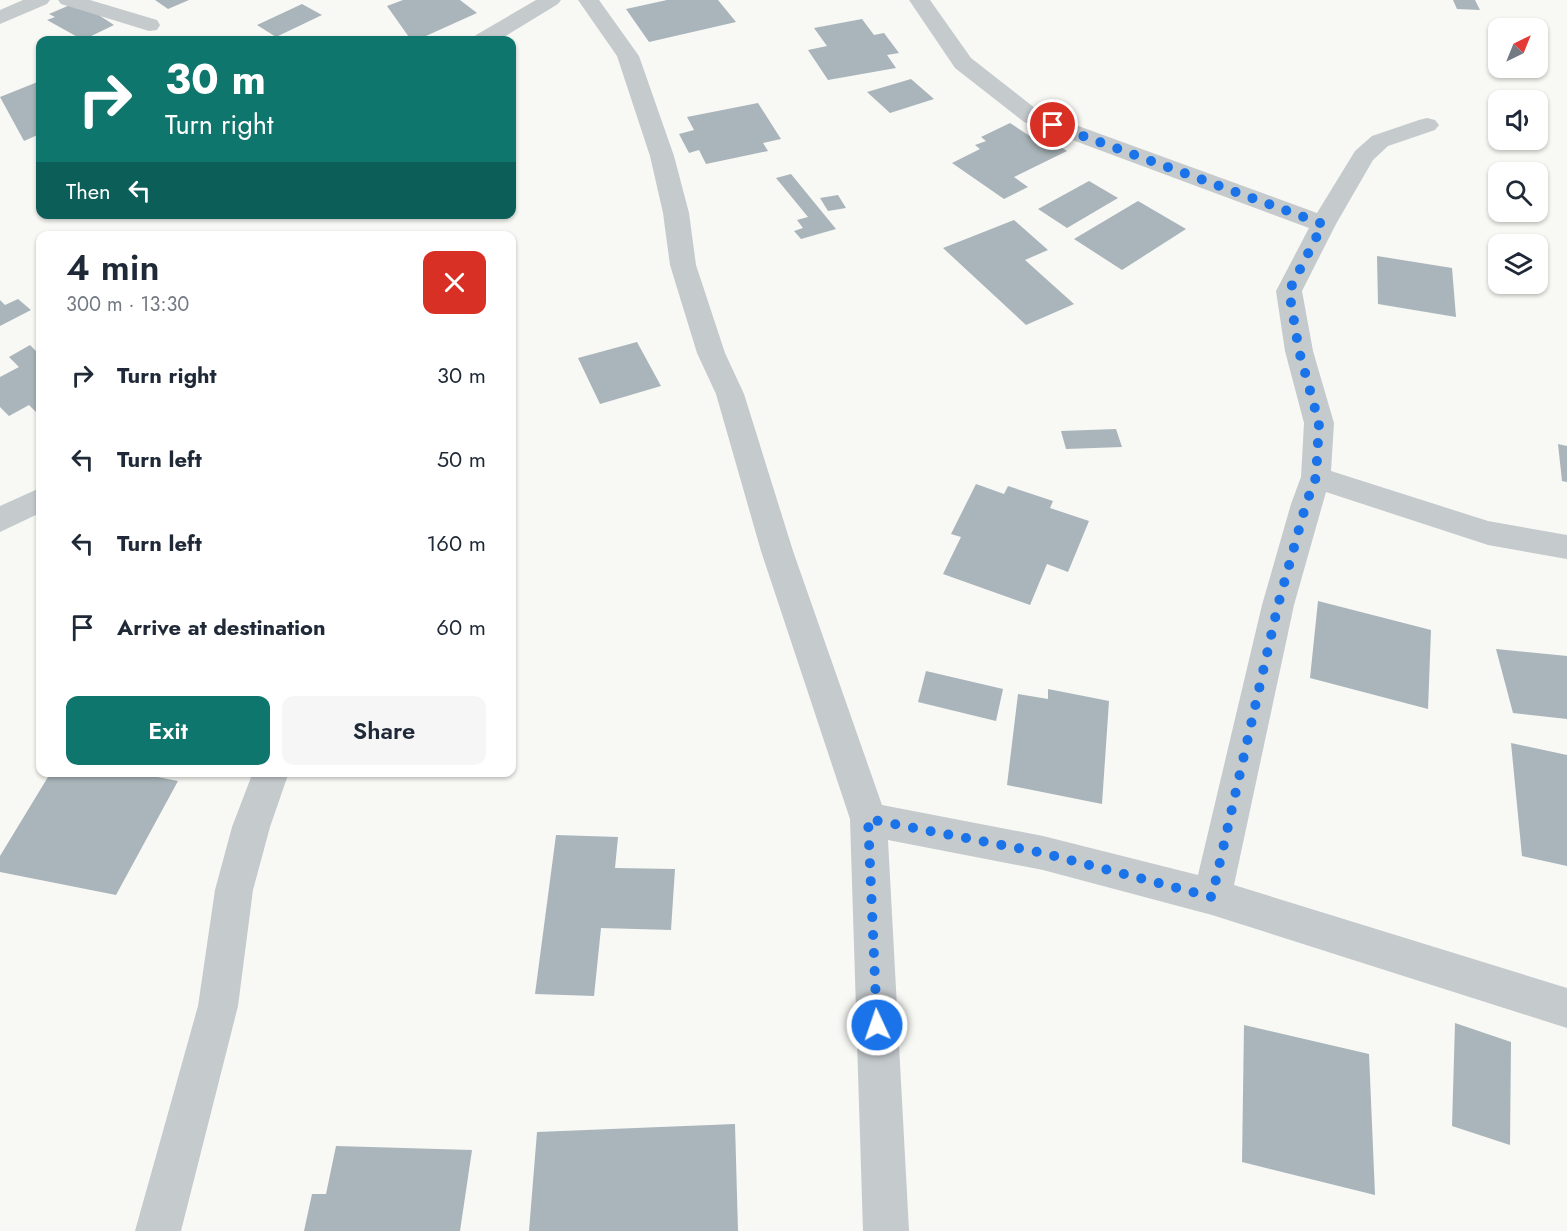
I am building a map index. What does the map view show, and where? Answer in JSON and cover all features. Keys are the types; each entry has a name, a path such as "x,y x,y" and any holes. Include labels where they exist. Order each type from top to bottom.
{"street":[{"path":"0,18 40,0"},
{"path":"68,0 149,25"},
{"path":"491,36 550,0"},
{"path":"588,0 628,56 662,156 676,213 683,265 711,352 730,394 777,551 868,819 886,1231"},
{"path":"919,0 963,63 1032,117 1323,224"},
{"path":"1212,897 1278,605 1306,504 1316,477 1319,423 1299,351 1289,291 1323,224 1363,156 1380,141 1426,125"},
{"path":"1316,477 1488,533 1567,547"},
{"path":"0,520 36,502"},
{"path":"158,1231 218,1006 234,890 251,827 269,777"},
{"path":"868,819 1043,853 1212,897 1566,1013"}],"building":[{"path":"155,0 189,0 168,9"},
{"path":"403,0 460,0 477,13 426,36 408,36 387,6"},
{"path":"667,0 718,0 736,22 649,42 626,9"},
{"path":"1453,0 1475,0 1480,10 1457,9"},
{"path":"302,4 322,15 278,36 257,25"},
{"path":"70,5 94,12 114,25 91,36 76,36 47,20 55,17 49,14"},
{"path":"862,19 874,35 884,33 899,53 887,55 896,68 828,80 808,50 827,46 814,28"},
{"path":"911,79 934,99 890,113 867,92"},
{"path":"36,83 36,136 24,141 0,97"},
{"path":"758,103 781,139 763,143 768,151 706,164 699,150 689,153 679,134 694,130 687,117"},
{"path":"1010,123 1042,144 1050,140 1067,151 1014,177 1028,187 1004,199 952,163 980,149 975,145 986,141 981,137"},
{"path":"791,174 836,229 801,239 794,231 803,228 797,220 808,217 776,178"},
{"path":"1089,181 1118,198 1067,228 1038,209"},
{"path":"838,195 846,208 828,211 820,198"},
{"path":"1138,201 1186,229 1122,270 1074,239"},
{"path":"1014,220 1048,250 1025,260 1074,304 1026,325 943,248"},
{"path":"1377,256 1452,268 1456,317 1378,304"},
{"path":"18,299 31,310 0,326 0,300 5,305"},
{"path":"637,342 661,386 600,404 578,358"},
{"path":"30,345 36,351 36,412 29,405 9,416 0,407 0,377 19,367 9,357"},
{"path":"1116,429 1122,447 1066,449 1061,431"},
{"path":"1558,444 1567,446 1567,482 1562,481"},
{"path":"976,484 1004,494 1008,486 1053,501 1050,508 1089,521 1068,572 1047,564 1030,605 943,574 961,537 951,534"},
{"path":"1318,601 1431,630 1428,709 1310,678"},
{"path":"1496,649 1567,656 1567,719 1513,713"},
{"path":"926,671 1003,689 996,721 918,702"},
{"path":"1048,689 1109,701 1102,804 1007,785 1018,694 1048,699"},
{"path":"1511,743 1567,755 1567,866 1522,856"},
{"path":"48,777 158,777 178,781 116,895 0,872 0,856"},
{"path":"556,835 618,837 615,868 675,869 671,930 601,928 594,996 535,994"},
{"path":"1455,1023 1511,1042 1510,1145 1452,1126"},
{"path":"1244,1025 1369,1054 1375,1195 1242,1162"},
{"path":"735,1124 738,1231 529,1231 537,1132"},
{"path":"336,1146 472,1150 460,1231 304,1231 312,1194 326,1194"}],"route":[{"path":"877,1025 868,819 1043,853 1212,897 1278,605 1306,504 1316,477 1319,423 1299,351 1289,291 1323,224 1053,125"}]}
